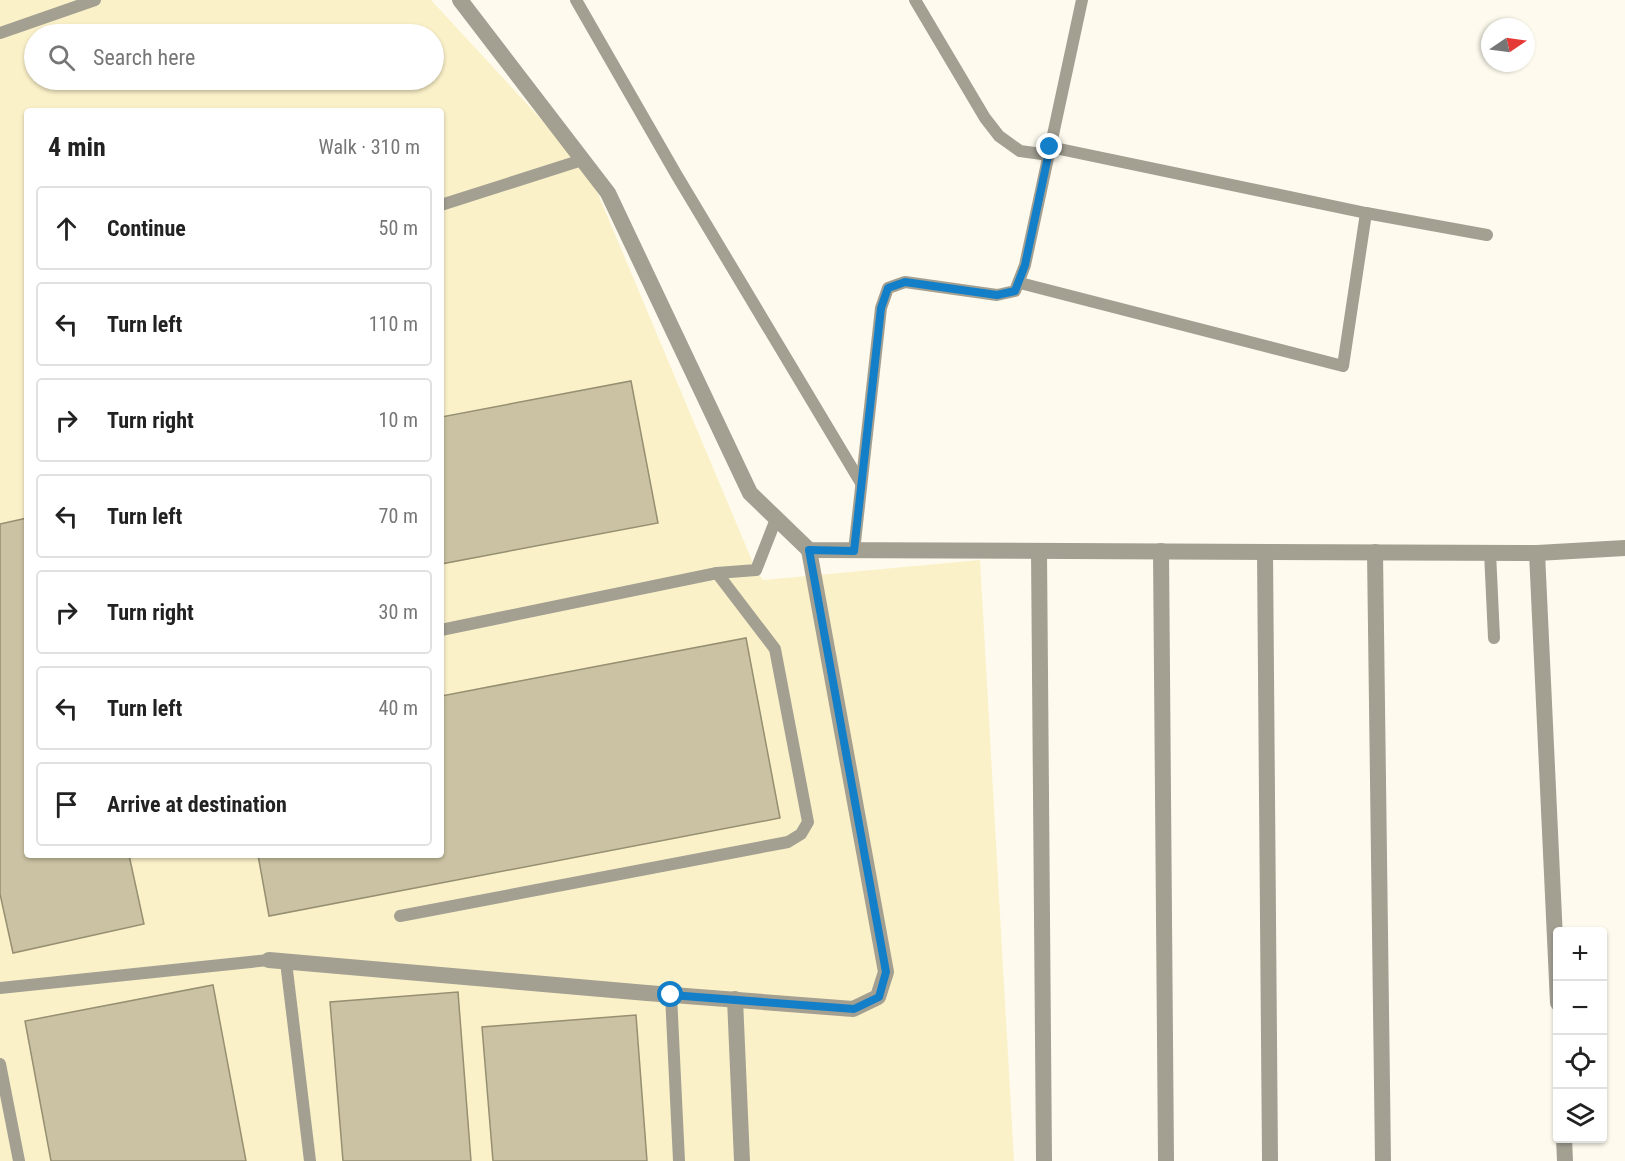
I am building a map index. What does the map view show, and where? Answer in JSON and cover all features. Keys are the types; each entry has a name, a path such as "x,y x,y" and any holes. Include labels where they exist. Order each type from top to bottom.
{"street":[{"path":"278,961 854,1009 879,997 886,972 809,550 750,493 608,193 460,0"},
{"path":"809,550 1537,552 1625,548"},
{"path":"1039,551 1044,1161"},
{"path":"1161,551 1166,1161"},
{"path":"1265,552 1270,1161"},
{"path":"1375,552 1383,1161"},
{"path":"1537,552 1556,981"},
{"path":"735,999 742,1161"},
{"path":"1564,1143 1565,1161"}],"lane":[{"path":"26,24 95,0"},
{"path":"576,0 676,174 861,483"},
{"path":"915,0 985,118 999,135 1020,151 1049,151 1486,235"},
{"path":"854,551 881,308 888,288 905,282 997,295 1015,291 1020,283 1082,0"},
{"path":"0,33 24,25"},
{"path":"444,204 582,160"},
{"path":"1020,283 1343,366 1366,213"},
{"path":"444,629 717,573 756,570 776,519"},
{"path":"1490,552 1494,638"},
{"path":"400,916 788,842 801,834 808,822 775,650 717,573"},
{"path":"0,988 278,961 310,1161"},
{"path":"671,995 679,1161"},
{"path":"0,1064 19,1161"}],"shaded area":[{"path":"0,0 431,0 588,170 756,570 763,580 980,560 1014,1161 0,1161"}],"building":[{"path":"631,381 658,523 444,563 444,416"},
{"path":"24,519 24,858 130,858 144,924 13,953 0,894 0,524"},
{"path":"746,638 780,818 269,916 259,858 444,858 444,695"},
{"path":"213,985 246,1161 51,1161 25,1021"},
{"path":"458,992 471,1161 343,1161 330,1002"},
{"path":"636,1015 647,1161 493,1161 482,1027"}],"route":[{"path":"671,995 854,1009 879,997 886,972 809,550 854,551 881,308 888,288 905,282 997,295 1015,291 1025,265 1050,147"}]}
